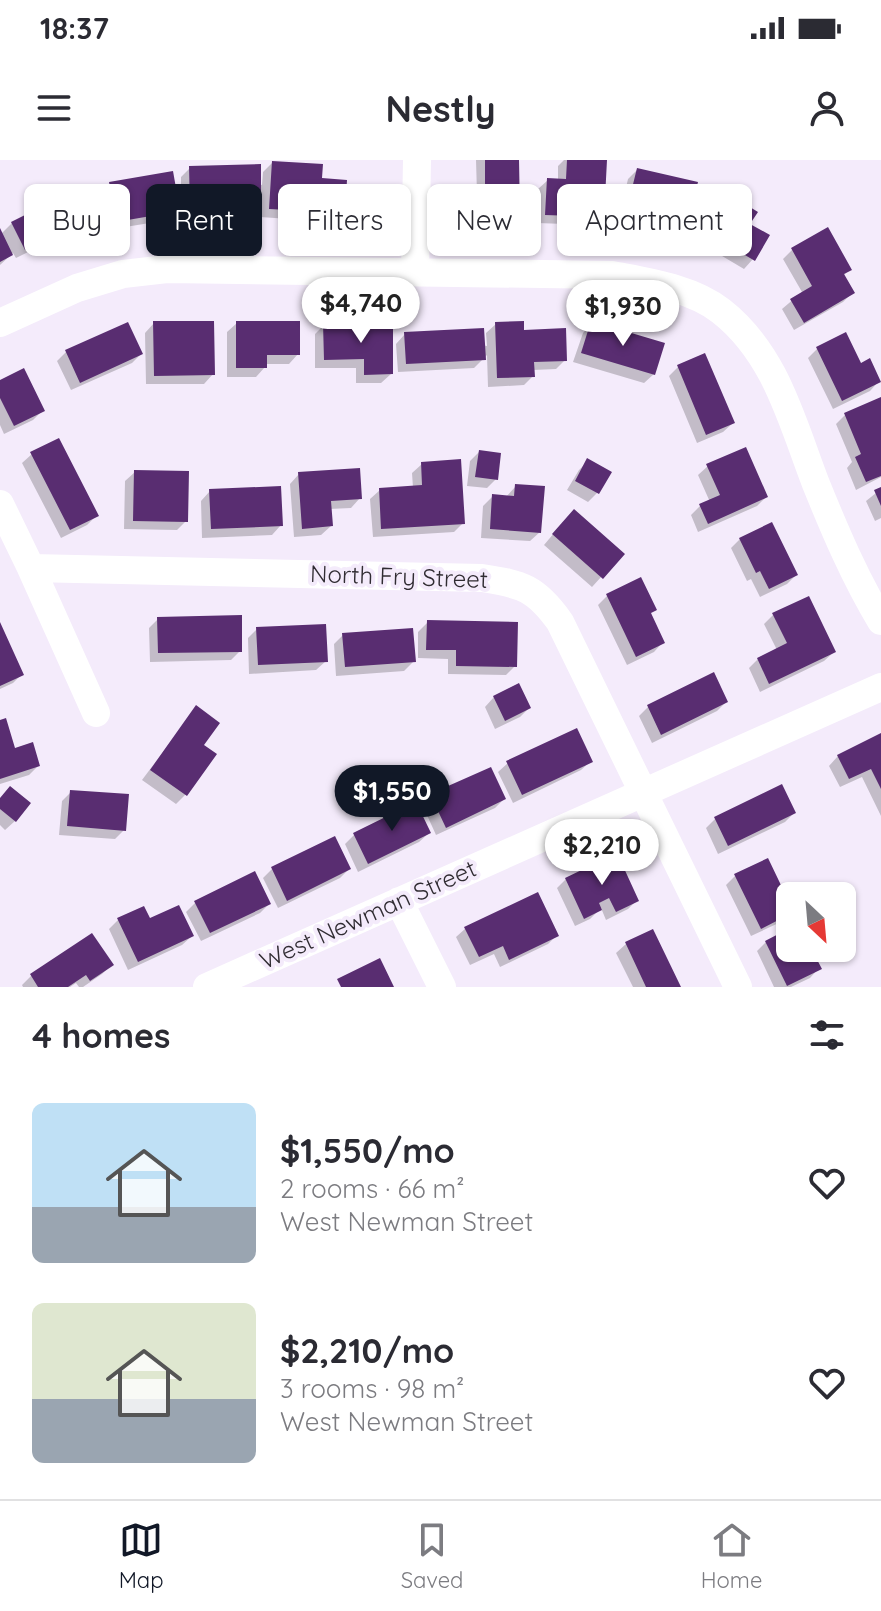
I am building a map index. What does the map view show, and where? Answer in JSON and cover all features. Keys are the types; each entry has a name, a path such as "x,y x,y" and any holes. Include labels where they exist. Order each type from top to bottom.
{"street":[{"path":"415,272 417,160"},
{"path":"0,323 77,288 123,274 167,269 612,275 674,287 720,310 760,351 784,398 816,484 859,584 881,621"},
{"path":"0,504 96,713"},
{"name":"North Fry Street","path":"31,568 482,578 530,589 546,602 560,622 738,987"},
{"name":"West Newman Street","path":"207,987 881,687"},
{"path":"399,901 442,987"}],"building":[{"path":"485,160 519,160 519,184 485,184"},
{"path":"567,160 607,160 606,184 557,184 557,215 545,215 547,178 566,179"},
{"path":"272,161 323,164 322,178 347,180 347,184 278,184 278,209 269,209"},
{"path":"261,164 261,184 189,184 189,166"},
{"path":"637,168 698,182 698,184 633,184"},
{"path":"173,171 175,184 146,184 146,217 130,220 130,184 109,182"},
{"path":"24,216 24,248 11,222"},
{"path":"752,225 770,235 755,261 747,256 752,256"},
{"path":"828,227 852,270 844,274 855,293 804,323 790,299 812,286 791,248"},
{"path":"0,228 13,255 0,262"},
{"path":"153,321 214,321 215,375 154,376"},
{"path":"236,321 300,321 300,355 267,355 267,368 236,368"},
{"path":"524,321 524,330 566,328 567,361 534,362 535,377 497,378 495,322"},
{"path":"591,321 665,343 655,375 581,353"},
{"path":"128,322 143,354 80,383 65,350"},
{"path":"323,323 393,323 393,374 364,375 364,359 324,360"},
{"path":"484,328 486,360 406,364 404,332"},
{"path":"846,332 861,363 870,358 881,382 842,401 816,347"},
{"path":"705,353 735,423 706,435 677,365"},
{"path":"24,368 45,411 14,426 0,398 0,380"},
{"path":"881,397 881,476 866,482 855,457 861,454 844,413"},
{"path":"59,438 99,516 70,530 30,452"},
{"path":"746,447 768,497 708,524 699,504 720,495 706,464"},
{"path":"479,450 501,453 498,480 475,477"},
{"path":"587,458 612,472 599,494 575,481"},
{"path":"461,459 465,524 381,529 379,488 422,485 421,462"},
{"path":"360,468 362,499 331,501 333,526 302,529 298,472"},
{"path":"134,470 189,471 188,522 133,521"},
{"path":"515,484 545,486 541,533 490,529 492,494 514,496"},
{"path":"281,486 283,526 211,529 209,489"},
{"path":"881,487 881,506 874,490"},
{"path":"574,509 625,554 603,579 552,534"},
{"path":"772,522 798,575 769,589 760,571 756,573 739,538"},
{"path":"641,577 657,610 651,613 665,643 636,657 606,594"},
{"path":"809,596 836,652 769,684 757,658 787,643 772,613"},
{"path":"242,615 242,652 158,653 157,617"},
{"path":"427,620 518,622 517,667 456,666 456,650 426,650"},
{"path":"0,622 24,675 0,686"},
{"path":"326,624 328,662 258,665 256,627"},
{"path":"413,628 416,662 345,667 342,633"},
{"path":"714,672 728,702 661,735 647,705"},
{"path":"519,683 531,708 505,721 493,696"},
{"path":"196,705 220,723 204,745 217,754 187,796 150,770"},
{"path":"6,718 15,748 33,742 40,766 0,779 0,720"},
{"path":"577,728 593,762 522,795 506,761"},
{"path":"881,733 881,789 871,769 849,779 837,755"},
{"path":"491,767 506,799 446,828 430,794"},
{"path":"782,784 796,813 728,846 714,817"},
{"path":"10,786 31,803 16,822 0,809 0,798"},
{"path":"70,790 129,794 126,831 67,826"},
{"path":"416,802 431,833 368,864 353,833"},
{"path":"335,836 351,869 287,901 271,867"},
{"path":"617,853 639,901 616,912 609,898 599,903 602,910 584,919 565,878"},
{"path":"768,858 779,882 776,882 776,921 761,929 734,874"},
{"path":"255,871 271,904 210,933 194,901"},
{"path":"538,892 559,936 509,960 503,946 479,957 464,927"},
{"path":"179,905 194,936 138,962 117,918 144,906 150,918"},
{"path":"653,929 681,987 646,987 625,942"},
{"path":"92,933 114,965 90,981 86,975 68,987 38,987 30,974"},
{"path":"776,935 776,962 818,962 822,969 787,986 765,941"},
{"path":"380,958 394,987 341,987 337,979"}]}
